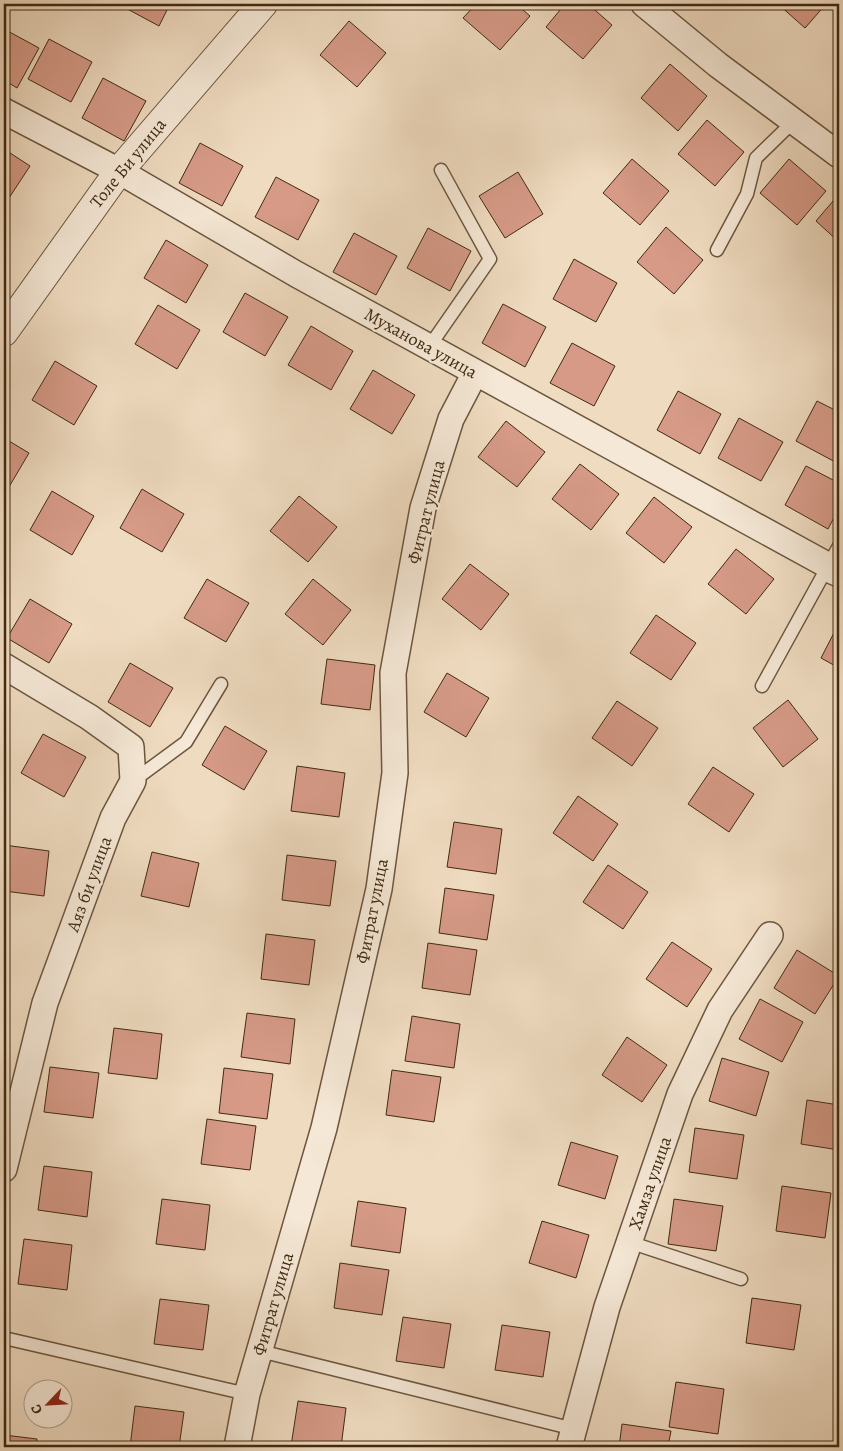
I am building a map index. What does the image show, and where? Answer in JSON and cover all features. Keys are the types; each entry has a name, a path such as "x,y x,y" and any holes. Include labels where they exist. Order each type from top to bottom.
{"street":[{"name":"Толе Би улица","path":"4,332 119,171 263,4"},
{"path":"644,4 718,65 839,155"},
{"name":"Муханова улица","path":"4,111 119,171 296,274 475,373 836,562"},
{"name":"Фитрат улица","path":"237,1447 247,1394 324,1128 379,890 395,772 393,673 423,508 451,419 475,373"},
{"path":"4,666 89,717 131,747 134,781"},
{"name":"Аяз би улица","path":"4,1169 45,1003 113,818 134,781"},
{"name":"Хамза улица","path":"572,1438 607,1307 680,1094 720,1010 770,936"}],"lane":[{"path":"717,250 747,194 756,158 794,121"},
{"path":"429,347 490,259 441,170"},
{"path":"762,686 836,562"},
{"path":"134,781 186,742 221,684"},
{"path":"629,1242 741,1279"},
{"path":"4,1338 247,1394"},
{"path":"260,1351 572,1438"}],"building":[{"path":"118,4 170,4 159,26"},
{"path":"476,4 516,4 530,16 500,50 463,18"},
{"path":"565,4 588,4 612,25 583,59 546,27"},
{"path":"778,4 826,4 805,28"},
{"path":"349,21 386,53 357,87 320,55"},
{"path":"4,29 39,48 17,88 4,80"},
{"path":"49,39 92,62 71,102 28,79"},
{"path":"670,64 707,96 678,131 641,98"},
{"path":"103,78 146,101 124,141 82,118"},
{"path":"707,120 744,152 715,186 678,154"},
{"path":"200,143 243,166 222,206 179,183"},
{"path":"4,149 30,166 5,204 4,203"},
{"path":"632,159 669,191 640,225 603,193"},
{"path":"789,159 826,191 797,225 760,193"},
{"path":"518,172 543,214 505,238 479,196"},
{"path":"276,177 319,200 298,240 255,217"},
{"path":"839,194 839,242 816,221"},
{"path":"666,227 703,260 674,294 637,262"},
{"path":"428,228 471,251 450,291 407,268"},
{"path":"354,233 397,256 376,295 333,272"},
{"path":"166,240 208,265 186,303 144,278"},
{"path":"574,259 617,283 596,322 553,299"},
{"path":"245,293 288,317 265,356 223,332"},
{"path":"503,304 546,327 525,367 482,343"},
{"path":"158,305 200,330 177,369 135,344"},
{"path":"311,326 353,351 331,390 288,365"},
{"path":"572,343 615,366 594,406 550,383"},
{"path":"55,361 97,386 74,425 32,400"},
{"path":"373,370 415,395 392,434 350,409"},
{"path":"678,391 721,414 700,454 657,430"},
{"path":"817,401 839,412 839,464 796,441"},
{"path":"739,418 783,442 761,481 718,458"},
{"path":"506,421 545,452 517,487 478,457"},
{"path":"4,438 29,453 6,492 4,490"},
{"path":"580,464 619,494 591,530 552,499"},
{"path":"806,466 839,483 839,508 828,529 785,505"},
{"path":"142,489 184,514 162,552 120,528"},
{"path":"52,491 94,516 72,555 30,530"},
{"path":"299,496 337,527 308,562 270,531"},
{"path":"654,497 692,527 664,563 626,533"},
{"path":"736,549 774,579 746,614 708,584"},
{"path":"470,564 509,594 481,630 442,599"},
{"path":"207,579 249,603 226,642 184,618"},
{"path":"313,579 351,610 323,645 285,614"},
{"path":"30,599 72,624 49,663 7,638"},
{"path":"656,615 696,643 671,680 630,653"},
{"path":"839,623 839,668 821,658"},
{"path":"327,659 375,665 370,710 321,704"},
{"path":"130,663 173,688 150,727 108,702"},
{"path":"447,673 489,698 466,737 424,712"},
{"path":"788,700 818,739 783,767 753,728"},
{"path":"617,701 658,728 632,766 592,738"},
{"path":"225,726 267,751 244,790 202,765"},
{"path":"43,734 86,757 64,797 21,773"},
{"path":"297,766 345,773 339,817 291,811"},
{"path":"713,767 754,794 729,832 688,804"},
{"path":"578,796 618,824 593,861 553,833"},
{"path":"454,822 502,829 496,874 447,867"},
{"path":"4,845 49,851 44,896 4,891"},
{"path":"152,852 199,863 189,907 141,896"},
{"path":"287,855 336,861 330,906 282,900"},
{"path":"608,865 648,892 623,929 583,902"},
{"path":"445,888 494,895 487,940 439,933"},
{"path":"266,934 315,940 309,985 261,979"},
{"path":"672,942 712,969 687,1007 646,979"},
{"path":"428,943 477,950 470,995 422,988"},
{"path":"797,950 839,976 815,1014 774,988"},
{"path":"760,999 803,1022 782,1062 739,1039"},
{"path":"247,1013 295,1019 290,1064 241,1057"},
{"path":"412,1016 460,1024 454,1068 405,1061"},
{"path":"114,1028 162,1034 157,1079 108,1073"},
{"path":"627,1037 667,1065 642,1102 602,1075"},
{"path":"722,1058 769,1072 756,1116 709,1101"},
{"path":"50,1067 99,1073 93,1118 44,1112"},
{"path":"224,1068 273,1074 267,1119 219,1113"},
{"path":"392,1070 441,1077 434,1122 386,1115"},
{"path":"807,1100 839,1105 839,1150 801,1144"},
{"path":"207,1119 256,1126 250,1170 201,1164"},
{"path":"695,1128 744,1135 737,1179 689,1172"},
{"path":"571,1142 618,1156 605,1199 558,1185"},
{"path":"44,1166 92,1172 87,1217 38,1210"},
{"path":"782,1186 831,1193 825,1238 776,1231"},
{"path":"162,1199 210,1205 205,1250 156,1244"},
{"path":"674,1199 723,1206 716,1251 668,1244"},
{"path":"358,1201 406,1208 400,1253 351,1246"},
{"path":"542,1221 589,1235 576,1278 529,1263"},
{"path":"24,1239 72,1245 67,1290 18,1284"},
{"path":"340,1263 389,1270 382,1315 334,1308"},
{"path":"752,1298 801,1305 794,1350 746,1343"},
{"path":"160,1299 209,1305 203,1350 154,1344"},
{"path":"403,1317 451,1324 444,1368 396,1361"},
{"path":"502,1325 550,1332 543,1377 495,1370"},
{"path":"676,1382 724,1389 718,1434 669,1427"},
{"path":"298,1401 346,1408 341,1447 291,1446"},
{"path":"135,1406 184,1412 179,1447 130,1447"},
{"path":"622,1424 671,1431 668,1447 619,1447"},
{"path":"4,1435 37,1439 36,1447 4,1447"}]}
